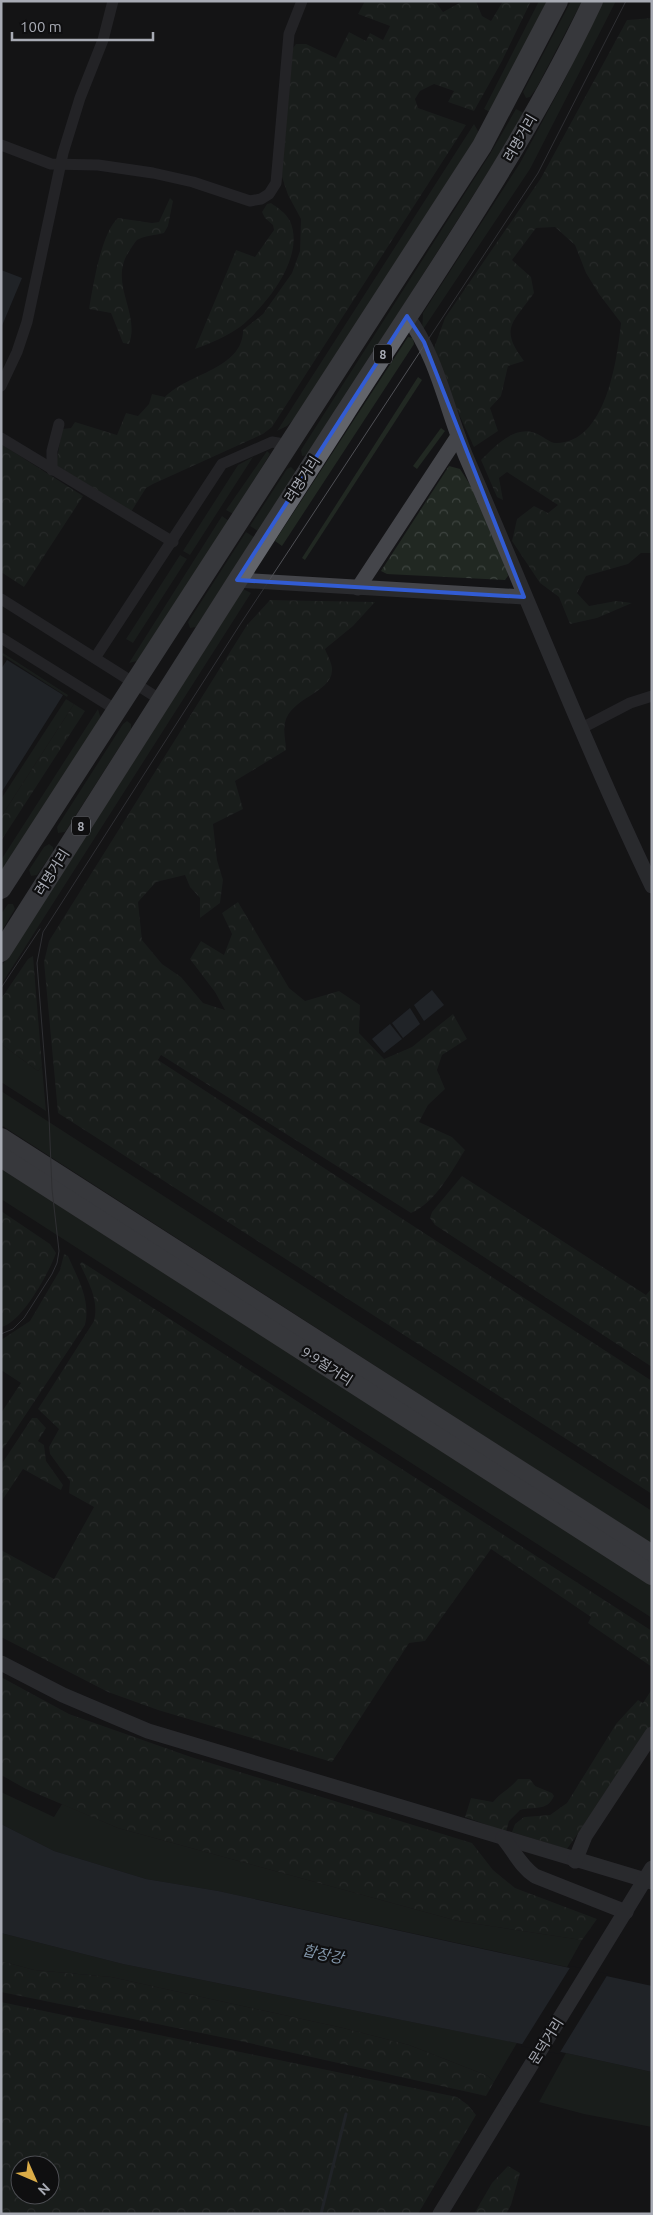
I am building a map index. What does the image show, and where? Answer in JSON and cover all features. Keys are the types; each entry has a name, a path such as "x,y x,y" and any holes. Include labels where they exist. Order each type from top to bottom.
{"highway":[{"name":"려명거리","path":"1,889 482,146 558,1"},
{"name":"려명거리","path":"1,952 237,580 513,152 593,1"},
{"name":"9·9절거리","path":"1,1138 652,1556"},
{"name":"9·9절거리","path":"1,1157 652,1575"}],"street":[{"path":"1,386 17,352 26,322 61,165 80,98 103,40 112,1"},
{"path":"1,145 51,164 98,165 153,173 193,182 250,201 261,199 269,194 276,183 289,34 302,1"},
{"path":"407,316 424,342 458,436 524,597 580,728 652,886"},
{"path":"52,470 52,451 59,424"},
{"path":"358,588 458,436"},
{"path":"1,438 173,542"},
{"path":"94,658 173,542 222,464 272,442 290,445"},
{"path":"237,580 524,597"},
{"path":"1,599 161,700"},
{"path":"1,638 118,711"},
{"path":"580,728 630,703 652,696"},
{"path":"1,1663 63,1696 148,1732 575,1861 652,1882"},
{"path":"575,1861 584,1836 652,1734"},
{"path":"503,1838 518,1856 525,1870 535,1876 626,1912"},
{"name":"문덕거리","path":"440,2214 652,1868"}],"highlighted area":[{"path":"407,316 424,342 524,597 237,580"}],"green space":[{"path":"365,1 435,1 443,12 463,1 476,1 482,16 491,21 503,1 531,1 502,61 474,111 448,102 454,91 434,84 420,91 415,99 418,108 466,125 272,427 263,434 146,488 131,512 56,465 62,429 71,428 75,422 117,435 126,413 138,416 149,404 152,394 165,397 187,382 213,369 234,354 241,343 243,330 263,314 292,273 300,251 301,219 288,195 281,174 293,48 296,44 306,44 336,58 349,32 366,41 370,33 383,40 390,26 358,14"},
{"path":"539,1 547,1 490,112 484,109"},
{"path":"571,1 582,1 536,89 530,97 526,98 523,92"},
{"path":"603,1 616,1 530,169 422,331 423,313 520,163 563,83"},
{"path":"652,18 652,553 641,553 628,564 586,576 577,593 589,606 616,601 632,603 597,618 570,624 559,597 540,583 512,541 517,519 534,506 548,513 558,505 507,472 499,478 503,500 497,497 481,460 505,439 520,432 535,433 556,443 573,439 587,429 606,397 612,377 621,323 586,273 575,245 555,227 536,228 512,260 531,277 534,293 512,326 512,341 524,361 508,366 501,396 490,408 498,431 474,447 440,373 434,348 445,318 541,178 627,20"},
{"path":"516,109 524,113 497,158 308,455 302,456 301,450 490,154"},
{"path":"474,124 478,131 477,136 296,417 287,426 277,431"},
{"path":"170,198 173,201 168,226 164,233 137,240 124,262 123,286 132,332 129,344 123,343 111,313 89,309 102,247 112,225 118,218 152,223 159,222"},
{"path":"271,203 288,218 294,235 293,250 281,280 261,307 240,327 224,337 195,349 236,250 255,257 274,230 273,225 265,218 262,212 267,204"},
{"path":"408,337 413,338 414,344 282,546 275,541"},
{"path":"418,377 422,380 305,560 302,558"},
{"path":"441,428 445,431 417,469 413,466"},
{"path":"1,444 83,496 24,587 1,572"},
{"path":"267,451 270,454 233,514 226,510"},
{"path":"253,457 190,555 183,551 238,465"},
{"path":"449,466 460,469 480,500 507,570 508,576 505,580 387,574 381,571"},
{"path":"291,467 296,472 258,531 250,526 287,469"},
{"path":"222,516 229,521 137,661 129,663"},
{"path":"246,532 254,537 196,627 190,628 188,622"},
{"path":"180,555 187,559 133,643 126,639"},
{"path":"243,589 251,593 1,985 1,967"},
{"path":"270,600 375,602 353,626 325,649 332,665 330,679 318,691 294,707 288,714 284,726 286,750 235,781 243,809 213,824 217,860 223,880 220,903 200,918 200,898 190,887 185,875 156,882 138,902 142,940 162,964 181,977 203,1003 225,1010 215,992 190,959 201,941 224,955 232,934 222,913 238,902 289,988 305,1001 339,991 360,1005 359,1033 384,1059 412,1047 453,1014 467,1039 442,1055 437,1070 445,1089 428,1105 419,1122 452,1137 465,1150 449,1177 435,1194 428,1202 411,1213 161,1055 158,1060 652,1381 652,1494 58,1113 44,962 49,941 247,625"},
{"path":"3,653 68,695 67,697 2,655"},
{"path":"66,699 74,704 1,817 1,799"},
{"path":"74,704 85,711 1,841 1,817"},
{"path":"98,709 101,719 1,876 1,860"},
{"path":"127,721 131,724 131,729 65,832 58,833 57,827 123,724"},
{"path":"49,844 53,847 53,852 37,875 31,876 29,870 44,847"},
{"path":"8,904 13,904 15,909 1,932 1,914"},
{"path":"33,956 42,1066 38,1071 1,1044 1,999 28,959"},
{"path":"1,1044 38,1071 42,1066 46,1111 1,1082"},
{"path":"1,1091 652,1511 652,1544 1,1125"},
{"path":"1,1165 652,1584 652,1618 1,1199"},
{"path":"462,1176 646,1295 652,1288 652,1367 435,1225 430,1218 432,1212"},
{"path":"1,1211 50,1244 56,1253 48,1272 26,1307 9,1324 1,1327"},
{"path":"64,1254 68,1256 85,1298 85,1325 1,1452 1,1413 21,1383 1,1370 1,1340 30,1321 60,1270"},
{"path":"82,1262 652,1631 652,1667 588,1623 591,1617 491,1549 425,1641 409,1643 332,1762 158,1710 108,1692 1,1637 1,1550 54,1579 94,1507 69,1493 70,1481 50,1454 49,1447 59,1429 38,1409 94,1321 94,1299 80,1264"},
{"path":"32,1418 37,1418 46,1428 38,1441 44,1445 46,1461 63,1485 61,1490 23,1469 1,1502 1,1465"},
{"path":"1,1677 69,1714 191,1757 472,1843 493,1870 515,1888 597,1919 582,1940 458,1921 118,1828 26,1789 1,1775"},
{"path":"652,1689 652,1728 567,1849 512,1832 515,1824 524,1817 550,1815 567,1803 616,1724 638,1700 643,1703"},
{"path":"518,1779 530,1779 535,1786 552,1793 554,1796 548,1804 540,1808 520,1810 509,1821 506,1832 465,1817 471,1798 493,1802"},
{"path":"1,1792 54,1817 62,1804 118,1828 458,1921 582,1940 567,1967 218,1891 146,1879 54,1851 1,1824"},
{"path":"1,1933 123,1964 517,2043 494,2082 488,2076 409,2045 343,2028 111,1977 34,1970 1,1961"},
{"path":"1,1961 34,1970 111,1977 343,2028 409,2045 488,2076 494,2082 486,2096 240,2041 1,1992"},
{"path":"1,2002 457,2097 468,2105 476,2115 418,2214 1,2214"},
{"path":"566,2053 652,2072 652,2127 584,2114 539,2102"},
{"path":"508,2166 520,2173 511,2205 506,2214 474,2214 492,2183"}],"water":[{"path":"1,270 22,278 1,328"},
{"path":"7,660 63,695 1,793 1,669"},
{"path":"432,990 444,1005 424,1021 414,1005"},
{"path":"410,1008 420,1024 403,1038 392,1023"},
{"path":"390,1024 402,1039 384,1053 372,1039"},
{"name":"합장강","path":"1,1824 54,1851 146,1879 218,1891 652,1986 652,2072 123,1964 1,1933"}],"pier":[{"path":"571,1966 608,1974 559,2054 521,2046"}],"waterway":[{"path":"321,2214 346,2114"}],"tram line":[{"path":"1,1334 13,1329 24,1318 52,1274 57,1263 59,1251 52,1189 49,1117 37,963 43,932 241,623 538,173 626,1"},
{"path":"1,988 40,929"}]}
